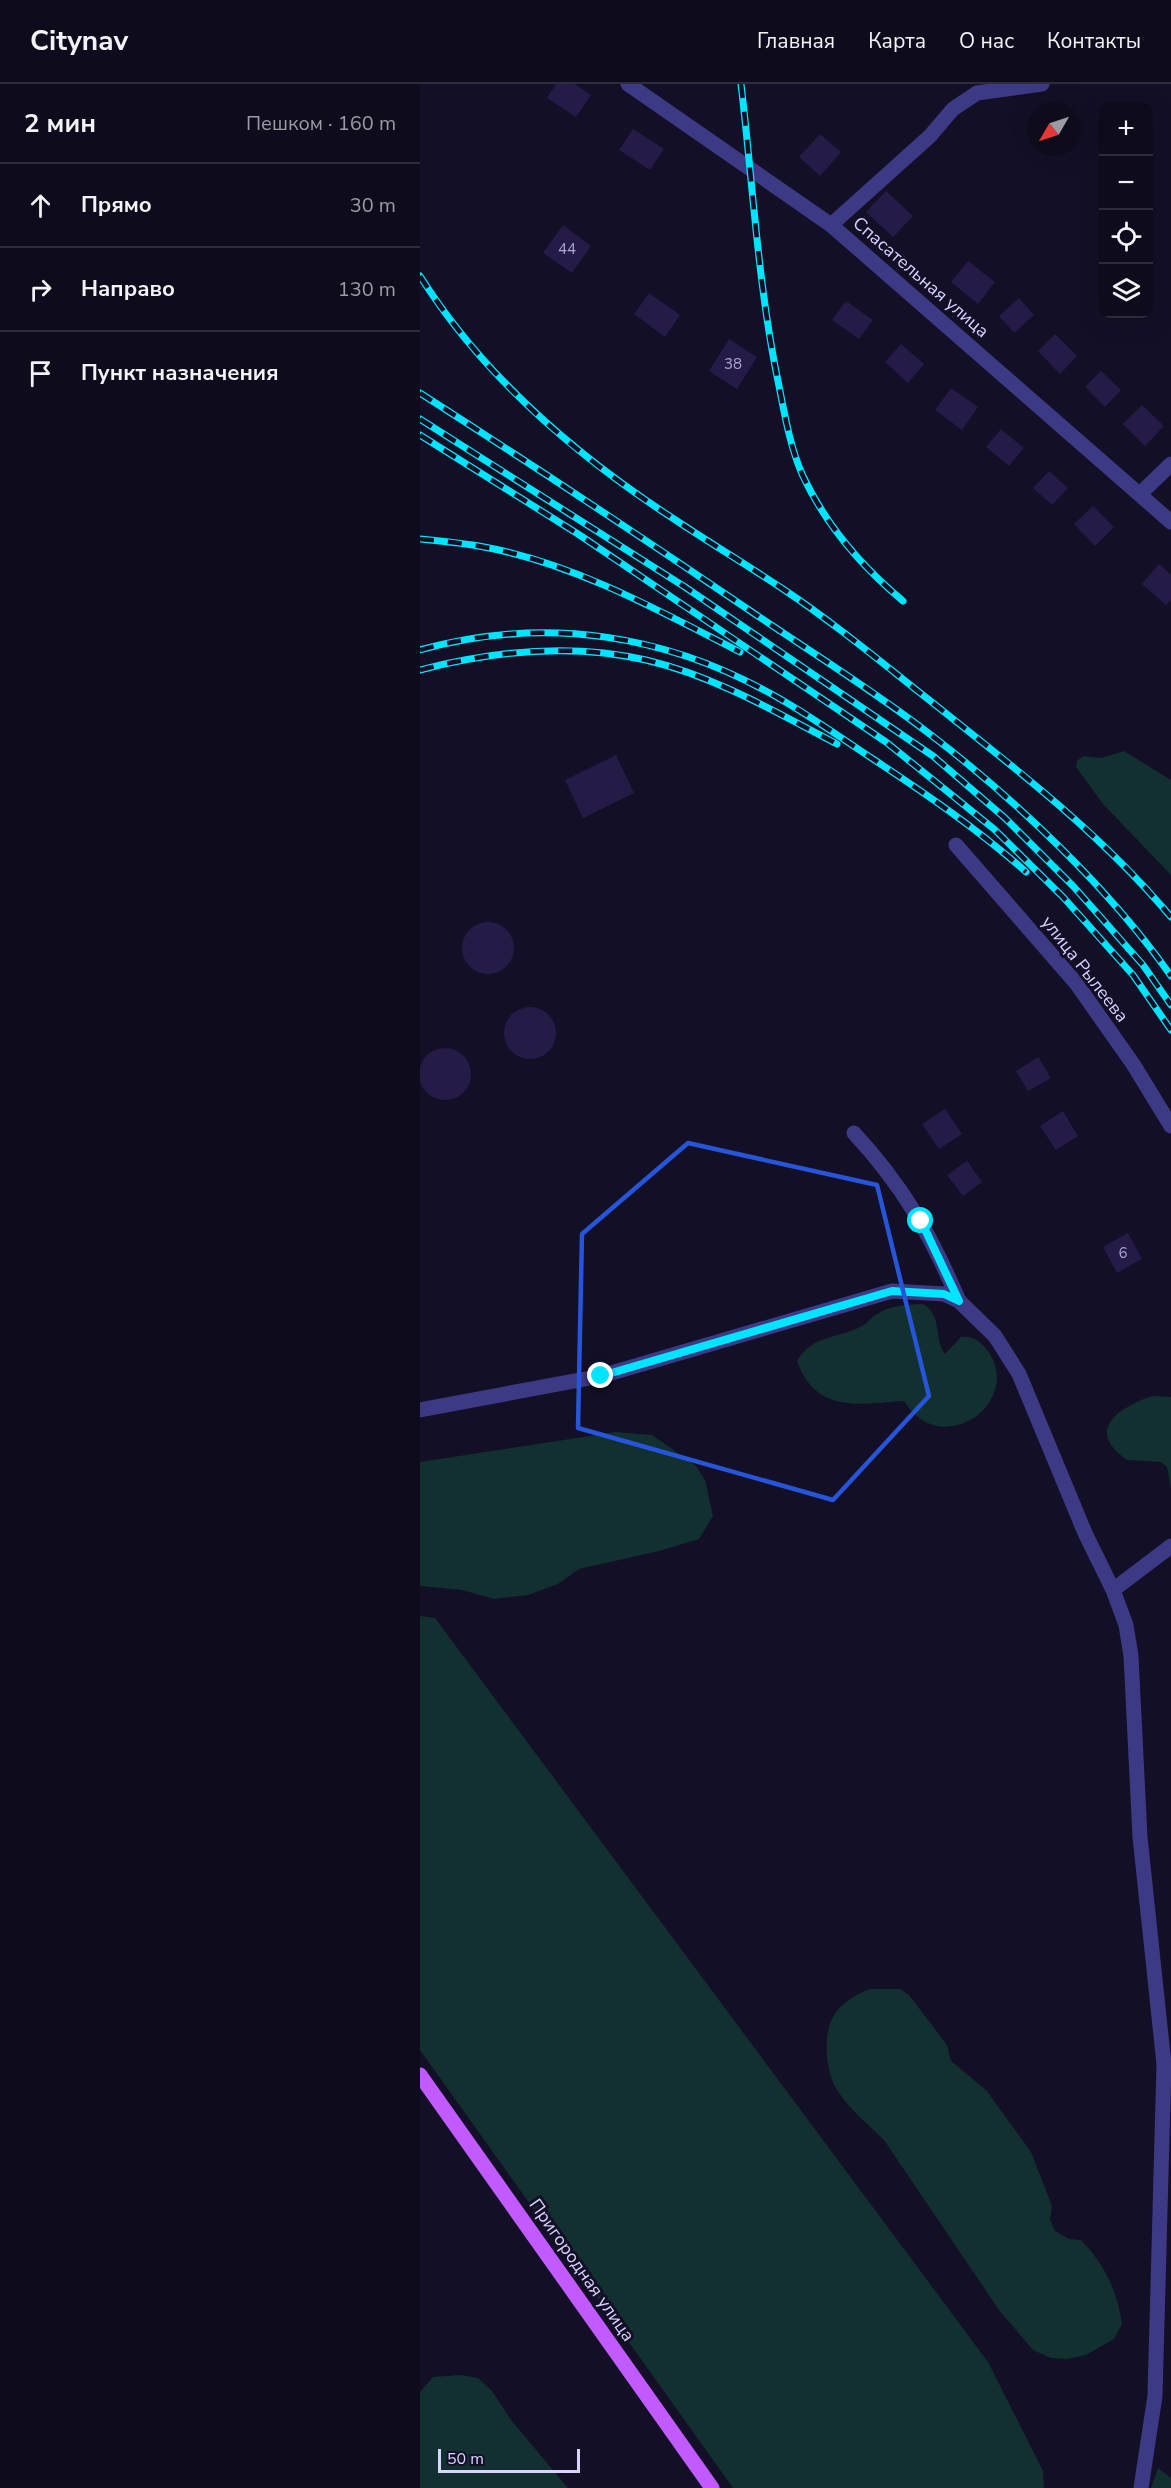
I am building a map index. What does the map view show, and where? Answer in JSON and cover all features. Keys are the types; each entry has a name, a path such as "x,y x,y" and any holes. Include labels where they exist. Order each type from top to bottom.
{"main road":[{"name":"Пригородная улица","path":"420,2075 712,2488"}],"street":[{"name":"Спасательная улица","path":"628,84 831,225 1171,522"},
{"path":"831,225 930,136 953,109 977,93 1042,84"},
{"path":"1140,494 1171,464"},
{"name":"улица Рылеева","path":"956,845 1076,983 1133,1064 1171,1126"},
{"path":"854,1133 887,1168 921,1221 959,1301"},
{"path":"420,1410 601,1376 892,1291 944,1294 959,1301 995,1336 1019,1374 1085,1533 1113,1590 1126,1625 1131,1656 1140,1837 1164,2064 1155,2396 1141,2488"},
{"path":"1113,1590 1171,1545"}],"highlighted area":[{"path":"688,1143 877,1185 929,1396 833,1500 578,1428 582,1234"}],"green space":[{"path":"1124,751 1171,780 1171,875 1103,804 1076,767 1077,761 1083,756 1102,758"},
{"path":"923,1304 933,1314 939,1341 945,1354 961,1337 976,1340 988,1351 996,1370 995,1389 987,1405 974,1418 957,1425 938,1426 920,1418 904,1401 855,1404 841,1402 827,1398 815,1390 805,1378 797,1361 803,1352 818,1341 862,1326 887,1309"},
{"path":"1152,1396 1171,1397 1171,1488 1167,1467 1161,1462 1127,1460 1114,1449 1108,1439 1107,1429 1118,1413"},
{"path":"616,1432 652,1435 696,1466 705,1480 713,1516 699,1539 659,1551 579,1569 558,1584 528,1595 494,1599 462,1590 420,1586 420,1462"},
{"path":"420,1616 435,1618 988,2362 1043,2471 1044,2488 733,2488 420,2050"},
{"path":"870,1989 900,1989 909,1995 947,2045 951,2061 986,2090 1031,2152 1052,2206 1050,2220 1055,2231 1069,2239 1081,2240 1097,2259 1109,2279 1117,2300 1122,2324 1114,2339 1086,2355 1067,2359 1051,2358 1033,2350 999,2310 884,2140 839,2093 828,2066 827,2035 833,2017 844,2003"},
{"path":"460,2375 478,2378 492,2391 511,2420 568,2488 420,2488 420,2392 433,2377"},
{"path":"1158,2468 1171,2478 1171,2488 1151,2488"}],"building":[{"path":"556,84 575,84 591,95 576,117 547,98"},
{"path":"633,129 664,149 650,170 619,150"},
{"path":"820,134 841,152 820,176 799,157"},
{"path":"886,191 913,216 893,237 866,212"},
{"path":"563,225 591,246 572,273 543,253"},
{"path":"968,261 995,282 978,304 951,282"},
{"path":"649,293 680,315 665,337 634,314"},
{"path":"1019,298 1034,315 1014,333 999,316"},
{"path":"846,301 873,320 859,339 832,320"},
{"path":"1055,334 1077,356 1060,374 1038,351"},
{"path":"729,339 757,357 737,389 709,371"},
{"path":"901,344 924,364 908,383 885,362"},
{"path":"1101,371 1121,390 1105,407 1085,387"},
{"path":"951,388 978,407 962,430 935,410"},
{"path":"1142,405 1164,426 1145,446 1123,424"},
{"path":"1001,429 1024,448 1009,466 986,447"},
{"path":"1049,471 1068,488 1052,505 1033,488"},
{"path":"1093,506 1114,527 1095,546 1074,524"},
{"path":"1159,564 1171,575 1171,600 1166,605 1142,584"},
{"path":"616,755 634,793 583,818 565,780"},
{"path":"483,922 493,922 507,929 514,948 507,967 493,974 483,974 473,970 466,963 462,953 462,943 466,933 473,926"},
{"path":"525,1007 535,1007 549,1014 556,1033 549,1052 535,1059 525,1059 515,1055 508,1048 504,1038 504,1028 508,1018 515,1011"},
{"path":"440,1048 450,1048 464,1055 471,1074 464,1093 450,1100 440,1100 430,1096 423,1089 419,1079 419,1069 423,1059 430,1052"},
{"path":"1038,1057 1051,1078 1028,1091 1016,1071"},
{"path":"945,1109 962,1134 939,1149 922,1124"},
{"path":"1063,1111 1078,1136 1056,1150 1040,1126"},
{"path":"967,1161 982,1182 963,1196 947,1175"},
{"path":"1128,1233 1142,1259 1117,1273 1103,1247"}],"railway":[{"path":"741,84 766,311 783,408 794,453 811,492 833,527 859,559 903,601"},
{"path":"420,276 472,347 502,380 567,440 637,494 803,603 881,662 1060,806 1117,859 1171,917"},
{"path":"420,393 864,686 931,735 996,788 1060,847 1120,911 1171,976"},
{"path":"420,419 685,587 933,756 1005,818 1074,887 1143,965 1171,1005"},
{"path":"420,435 578,534 886,742 994,829 1063,897 1133,975 1171,1030"},
{"path":"420,539 484,547 550,564 615,590 740,652"},
{"path":"420,650 467,639 514,634 560,633 606,637 651,646 695,659 739,677 817,721 952,813 1026,872"},
{"path":"420,670 504,654 561,651 618,655 646,660 696,675 768,708 837,744"}],"route":[{"path":"601,1376 892,1291 944,1294 959,1301 942,1260 921,1221"}]}
